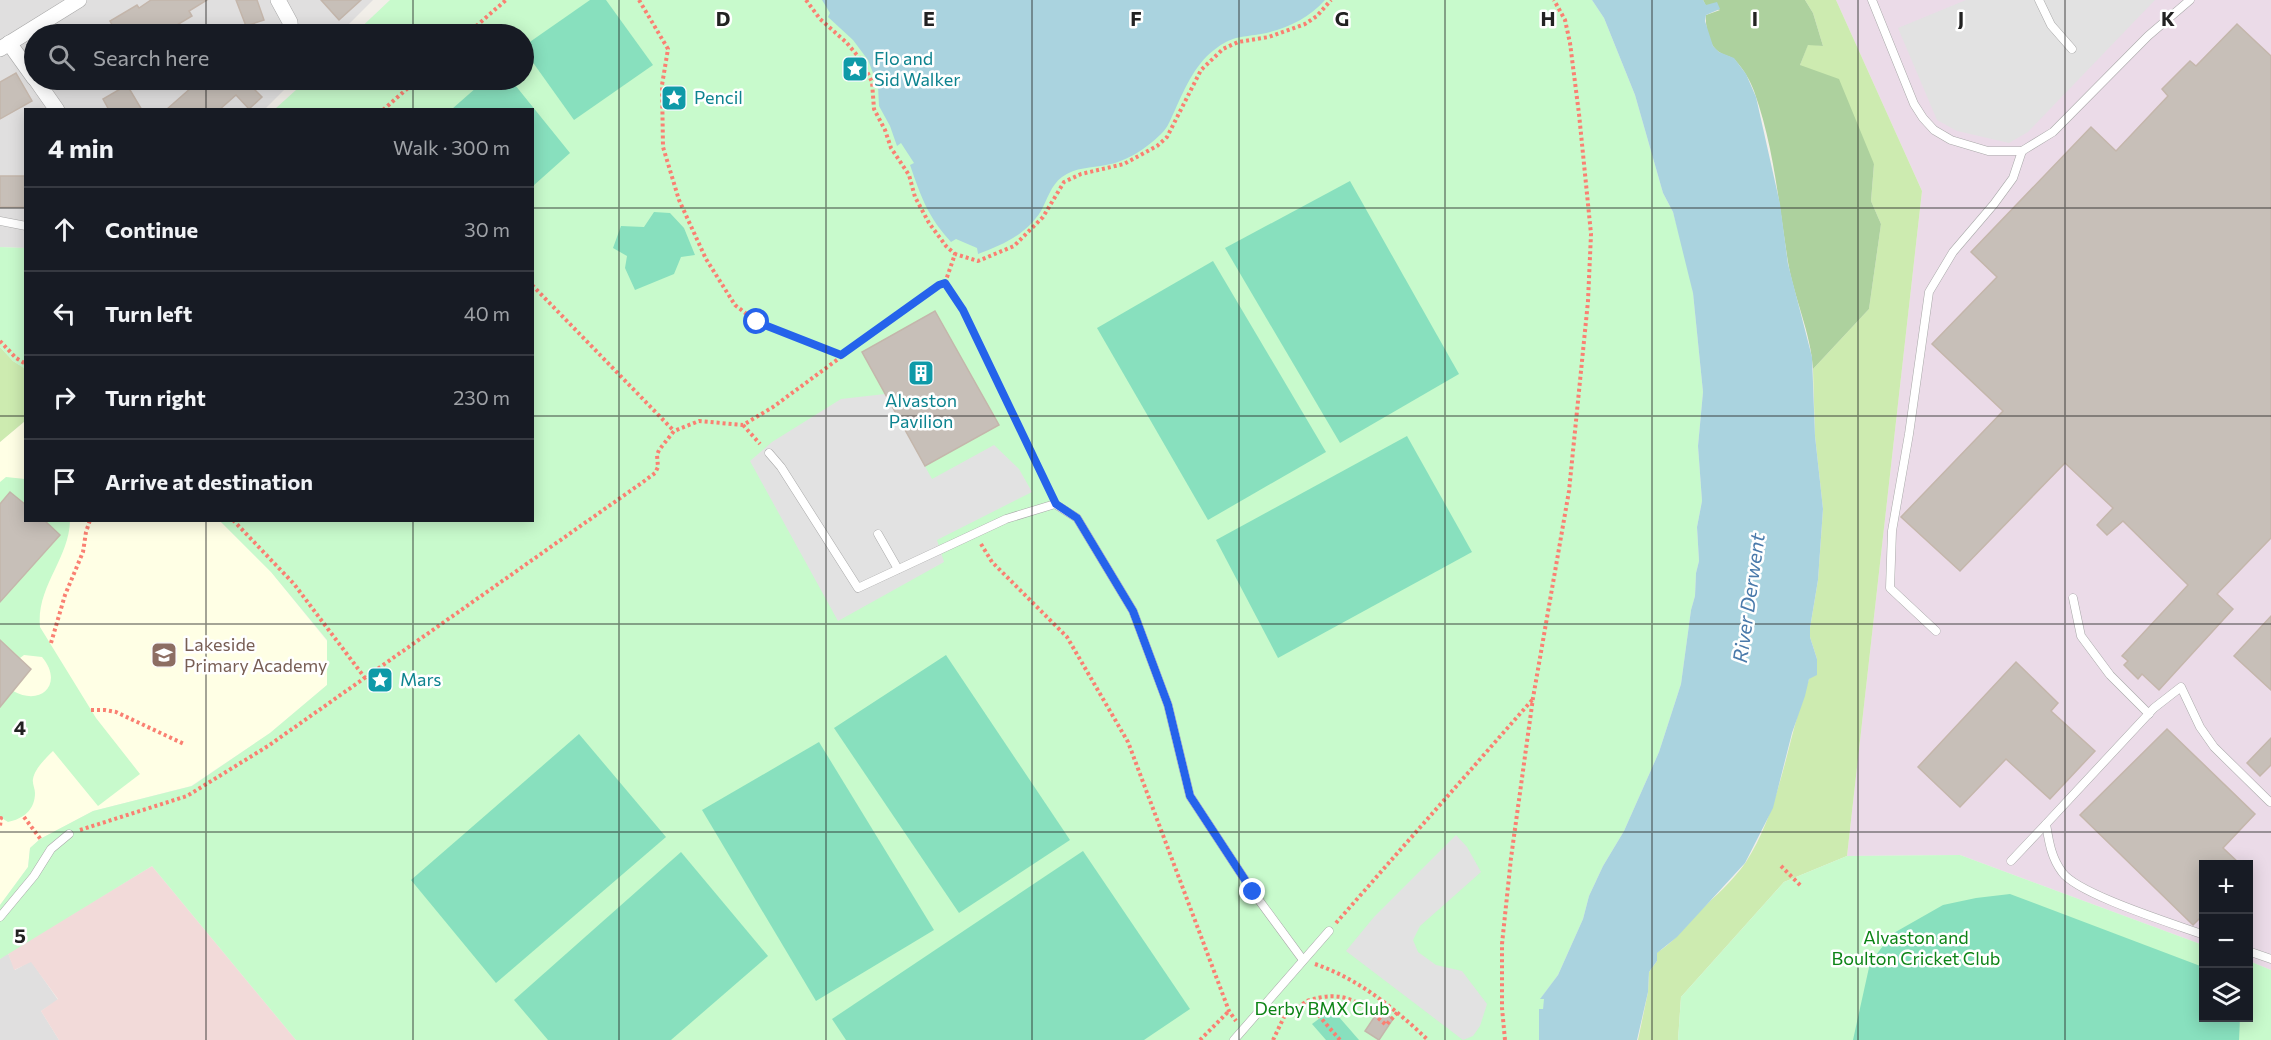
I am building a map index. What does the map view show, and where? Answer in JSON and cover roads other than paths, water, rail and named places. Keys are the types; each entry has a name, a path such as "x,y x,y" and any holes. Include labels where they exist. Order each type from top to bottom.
{"street":[{"path":"40,24 79,0"},
{"path":"278,0 290,24"},
{"path":"24,34 4,46 24,67"},
{"path":"43,90 56,108"}],"lane":[{"path":"1872,0 1914,104 1923,118 1934,130 1951,140 1988,151 2022,151 2053,132 2148,36 2190,0"},
{"path":"2039,0 2051,25 2072,49"},
{"path":"1936,631 1890,588 1892,531 1909,434 1929,292 1953,252 2013,178 2022,151"},
{"path":"0,221 24,226"},
{"path":"768,453 781,467 858,588 1006,519 1056,504 1077,518 1133,611 1168,705 1190,796 1253,892 1303,960"},
{"path":"878,534 898,569"},
{"path":"2073,598 2080,636 2110,675 2149,714"},
{"path":"2011,861 2149,714 2181,687 2200,727 2214,747 2270,802"},
{"path":"2046,824 2050,849 2063,874 2091,893 2199,933"},
{"path":"0,917 34,876 51,849 69,834"},
{"path":"1234,1040 1329,931"},
{"path":"2253,953 2271,959"}],"water":[{"path":"822,0 1325,0 1304,18 1288,26 1223,43 1198,67 1167,126 1155,139 1136,154 1121,161 1078,170 1062,177 1055,184 1041,211 1028,227 1005,243 978,254 977,248 956,239 951,242 931,215 910,165 914,163 901,143 897,146 890,126 879,106 878,86 868,60 853,40 828,17 830,13"},
{"name":"River Derwent","path":"1592,0 1703,0 1706,5 1717,2 1720,9 1706,15 1705,21 1713,46 1719,52 1734,58 1746,74 1756,97 1780,204 1788,264 1812,357 1815,436 1823,509 1818,580 1810,628 1810,637 1817,659 1817,675 1809,679 1792,733 1773,808 1745,863 1677,937 1657,953 1657,961 1649,972 1648,992 1637,1040 1539,1040 1539,1009 1543,1009 1544,999 1540,999 1558,975 1583,919 1589,896 1603,866 1624,831 1659,752 1681,684 1699,561 1697,527 1702,501 1698,446 1703,392 1693,293 1673,212 1663,193 1635,95 1604,18"}],"place":[{"name":"Flo and Sid Walker","path":"855,69"},
{"name":"Pencil","path":"674,98"},
{"name":"Alvaston Pavilion","path":"921,373"},
{"name":"Lakeside Primary Academy","path":"164,655"},
{"name":"Mars","path":"380,680"}],"park label":[{"name":"Alvaston and Boulton Cricket Club","path":"1916,948"},
{"name":"Derby BMX Club","path":"1322,1009"}]}
